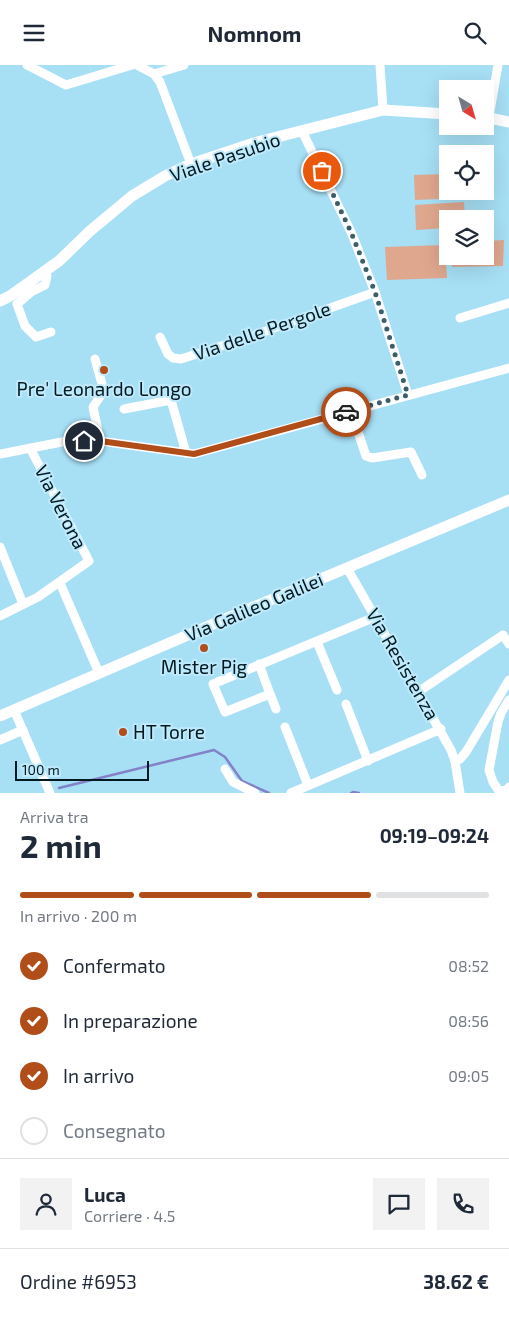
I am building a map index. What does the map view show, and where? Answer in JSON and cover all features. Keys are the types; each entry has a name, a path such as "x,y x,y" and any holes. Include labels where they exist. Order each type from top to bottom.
{"main road":[{"name":"Viale Pasubio","path":"5,299 45,271 132,196 165,176 191,164 254,143 383,110 439,113"},
{"path":"494,119 509,122"},
{"name":"Via Galileo Galilei","path":"0,716 509,500"}],"street":[{"path":"27,65 66,85 132,65"},
{"path":"137,65 154,74 160,81 191,164"},
{"path":"154,74 184,65"},
{"path":"380,65 383,110"},
{"path":"494,84 498,65"},
{"path":"302,131 351,232 375,292 408,395"},
{"path":"45,271 47,276 45,285 31,292 17,304 25,326 36,337 51,332"},
{"name":"Via delle Pergole","path":"160,337 168,353 173,358 181,359 375,292"},
{"path":"460,318 509,303"},
{"path":"95,359 104,391 92,407 100,441"},
{"path":"0,454 67,441 100,441 194,454 509,369"},
{"path":"124,409 172,400 186,453"},
{"path":"350,411 366,456 372,458 411,452 422,475"},
{"name":"Via Verona","path":"30,448 89,561 60,583"},
{"path":"0,547 23,604"},
{"name":"Via Resistenza","path":"347,568 440,729 455,761 460,793"},
{"path":"0,616 38,597 60,583 99,673"},
{"path":"270,694 225,712 213,684 375,617"},
{"path":"418,692 502,635 509,644"},
{"path":"317,642 337,690"},
{"path":"259,664 276,709"},
{"path":"455,761 460,759 466,752 509,680"},
{"path":"509,700 498,722 489,769 493,782 499,791 507,790 509,787"},
{"path":"346,704 368,761"},
{"path":"14,710 50,793"},
{"path":"286,727 308,785"},
{"path":"291,793 440,729"},
{"path":"0,740 23,730"},
{"path":"225,769 233,782 255,793"}],"shaded area":[{"path":"439,174 439,199 415,200 414,175"},
{"path":"464,202 464,210 439,210 439,229 416,230 415,205"},
{"path":"504,240 503,266 452,267 452,265 494,265 494,241"},
{"path":"439,245 439,265 446,265 447,278 387,280 385,247"}],"waterway":[{"path":"59,788 214,750 225,757 242,781 269,793"},
{"path":"351,793 359,793"}],"way so far":[{"path":"322,171 351,232 375,292 408,395 346,412"}],"place":[{"name":"Pre' Leonardo Longo","path":"104,370"},
{"name":"Mister Pig","path":"204,648"},
{"name":"HT Torre","path":"123,732"}],"route":[{"path":"84,441 100,441 194,454 346,412"}]}
